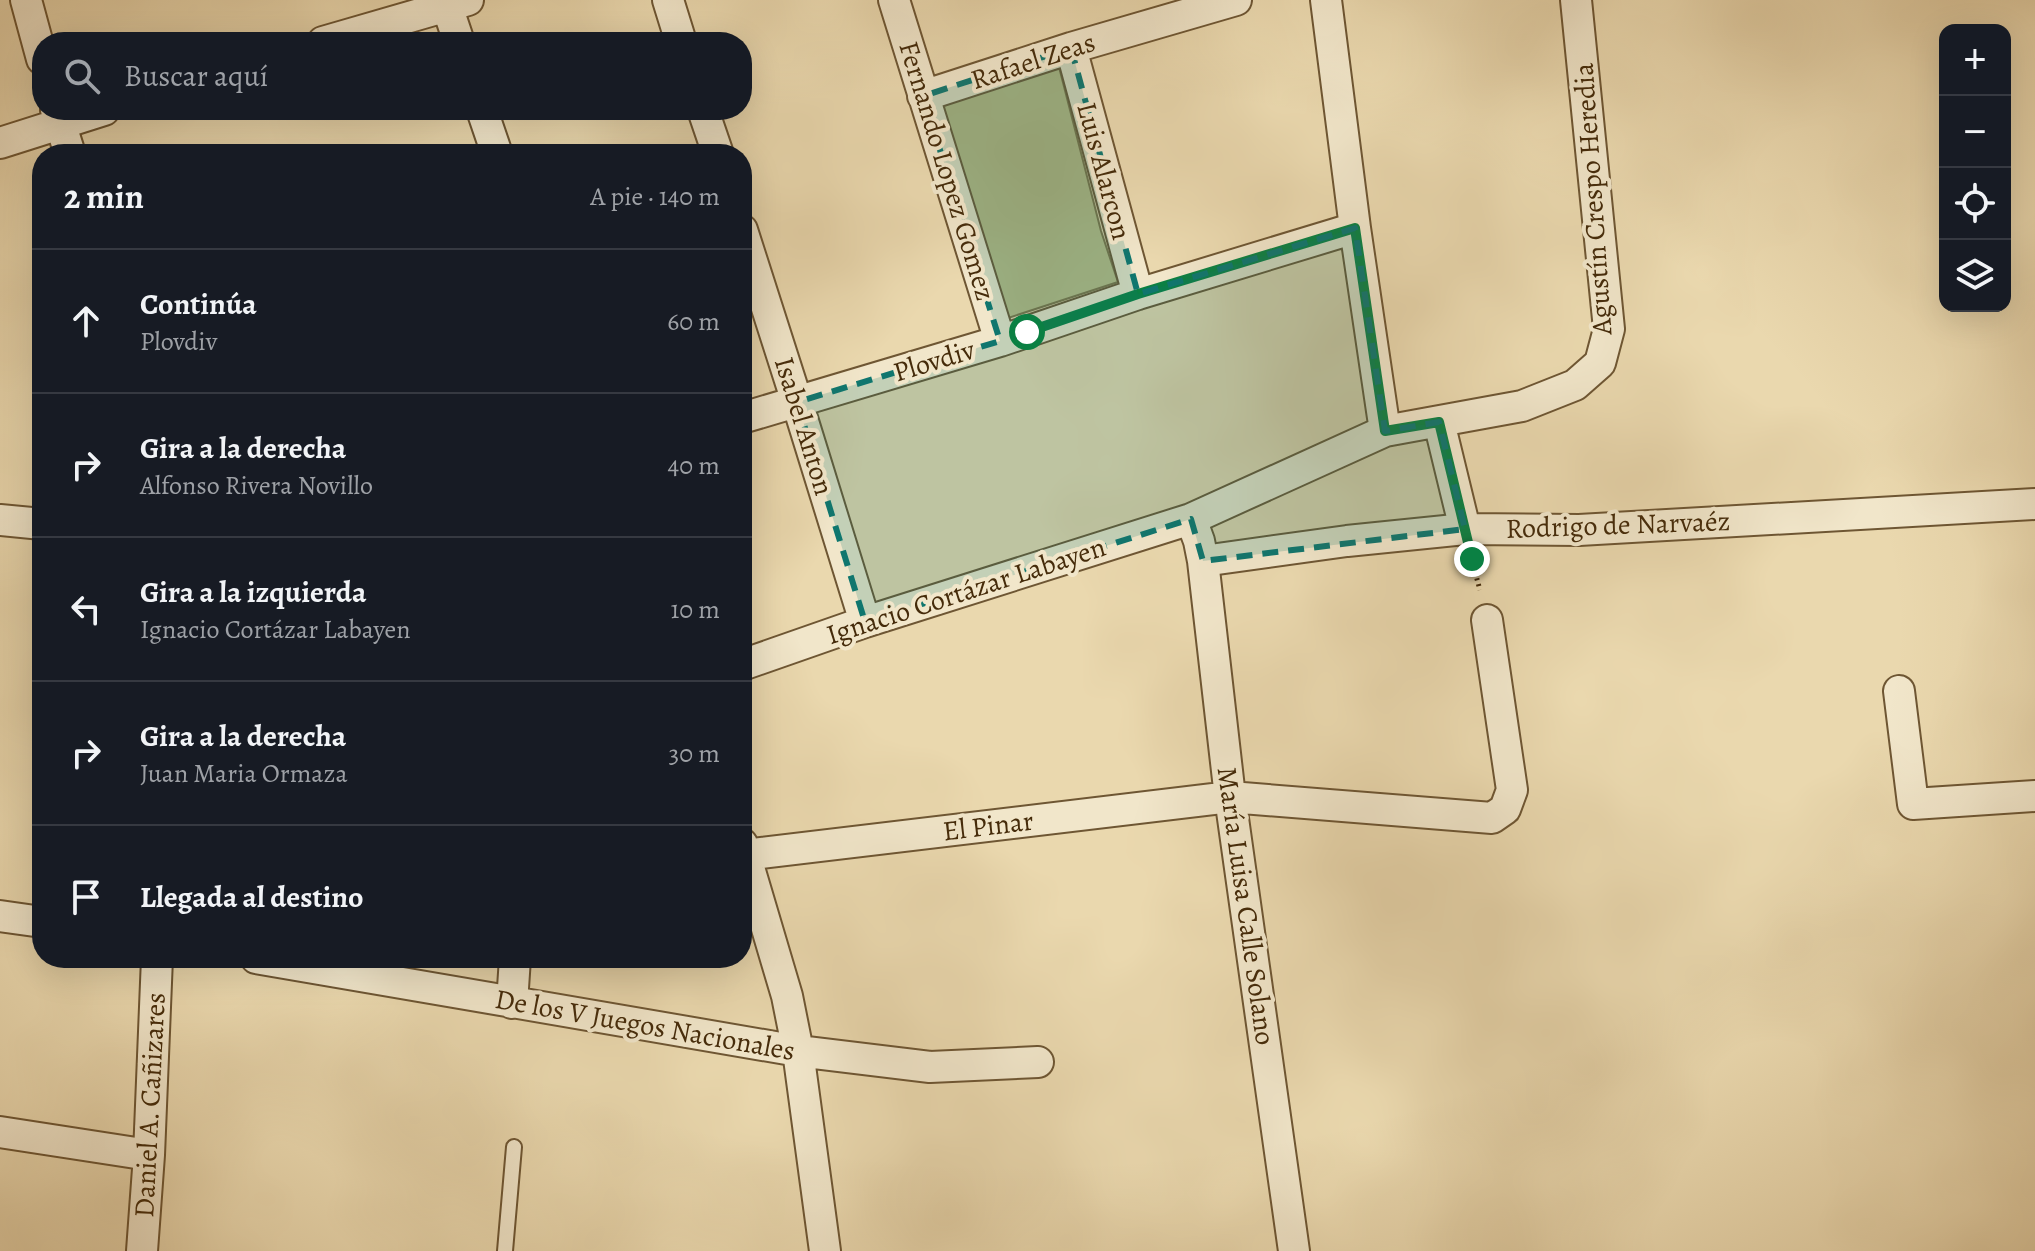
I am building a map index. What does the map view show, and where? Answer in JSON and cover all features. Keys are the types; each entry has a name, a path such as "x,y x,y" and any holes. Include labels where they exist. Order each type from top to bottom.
{"street":[{"path":"26,0 35,32"},
{"path":"668,0 678,32"},
{"name":"Fernando Lopez Gomez","path":"894,0 1000,341"},
{"name":"Rafael Zeas","path":"923,96 1071,48 1236,0"},
{"path":"1326,0 1385,431"},
{"name":"Agustín Crespo Heredia","path":"1575,385 1600,363 1609,329 1576,0"},
{"path":"356,32 454,2 458,32"},
{"name":"Luis Alarcon","path":"1071,48 1138,294"},
{"path":"0,143 51,120"},
{"path":"59,120 67,144"},
{"path":"485,120 494,144"},
{"path":"706,120 715,144"},
{"name":"Plovdiv","path":"752,415 1000,341 1138,294 1355,228"},
{"name":"Isabel Anton","path":"752,261 865,622"},
{"name":"Ignacio Cortázar Labayen","path":"752,662 865,622 1191,519 1385,431 1522,406 1575,385"},
{"path":"1439,422 1465,529"},
{"name":"Rodrigo de Narvaéz","path":"1203,561 1465,529 1579,530 2035,504"},
{"path":"1191,519 1203,561"},
{"path":"0,520 32,523"},
{"name":"María Luisa Calle Solano","path":"1203,561 1230,797 1294,1251"},
{"name":"El Pinar","path":"752,848 1230,797 1492,818 1505,809 1512,790 1487,620"},
{"path":"1899,691 1913,804 2035,796"},
{"path":"752,876 787,996 798,1051 825,1251"},
{"path":"0,916 32,921"},
{"name":"Daniel A. Cañizares","path":"142,1251 157,968"},
{"name":"De los V Juegos Nacionales","path":"313,968 798,1051 930,1067 1038,1062"},
{"path":"512,1003 514,968"},
{"path":"0,1132 149,1155"}],"lane":[{"path":"505,1251 514,1147"}],"path":[{"path":"1465,529 1487,620"}],"highlighted area":[{"path":"1071,48 1138,294 1355,228 1385,431 1439,422 1465,529 1203,561 1191,519 865,622 797,402 1000,341 923,96"}],"green space":[{"path":"1059,67 1101,231 1118,282 1002,320 931,107"}],"route":[{"path":"1027,332 1138,294 1355,228 1385,431 1439,422 1472,559"}]}
